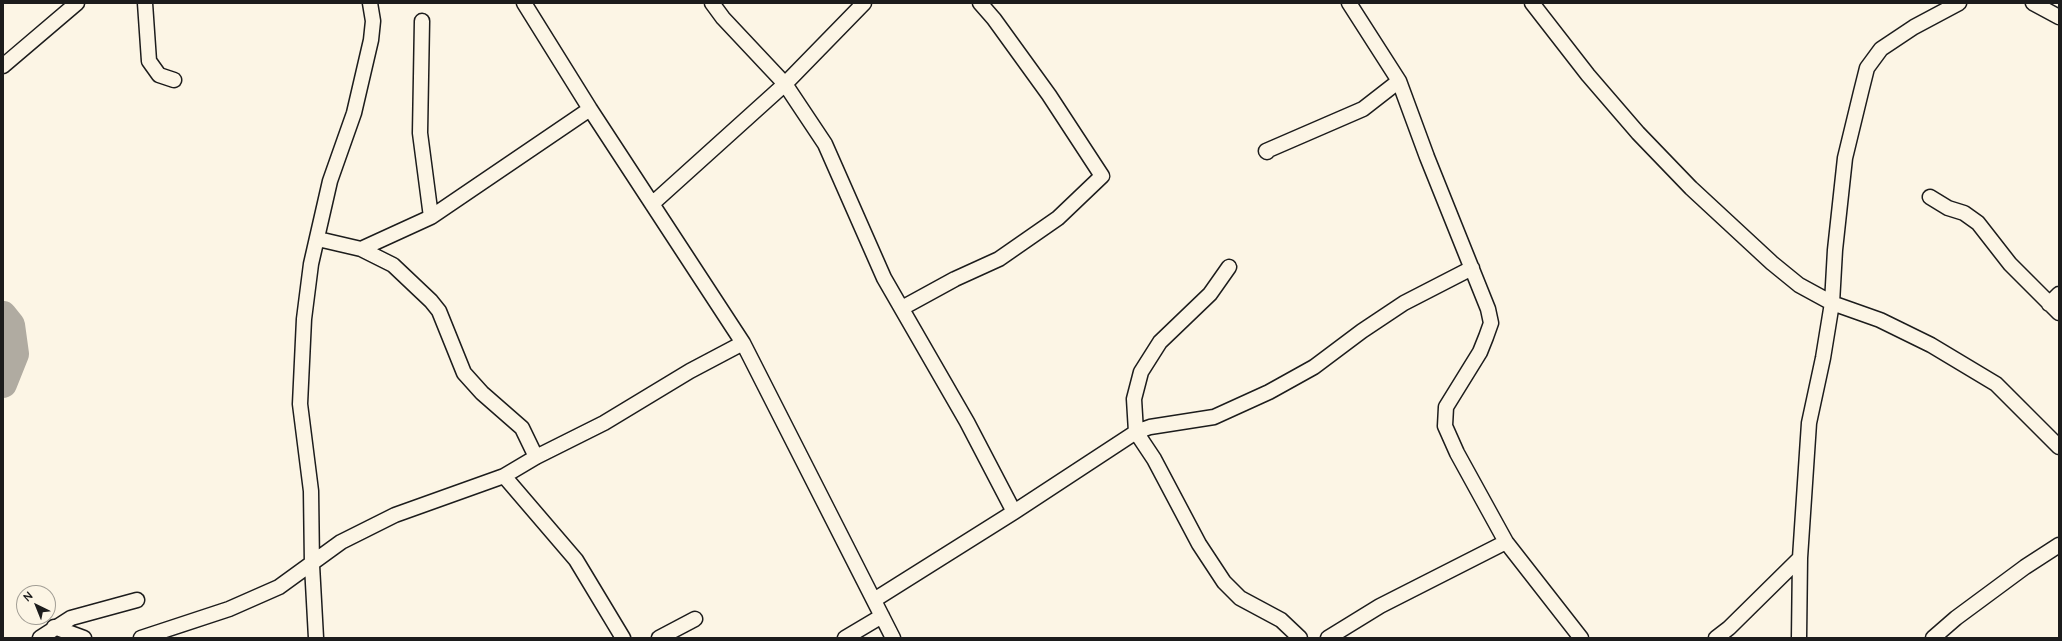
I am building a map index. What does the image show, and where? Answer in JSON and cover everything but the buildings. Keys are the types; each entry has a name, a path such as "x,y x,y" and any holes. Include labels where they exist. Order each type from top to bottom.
{"street":[{"path":"3,66 77,3"},
{"path":"145,3 149,61 159,75 174,80"},
{"path":"316,638 312,565 311,491 300,404 300,368 311,264 318,239 330,181 354,113 371,40 373,21 370,3"},
{"path":"524,3 590,109 690,259 743,343 893,638"},
{"path":"712,3 723,18 785,84 825,144 884,278 968,422 1014,512"},
{"path":"652,204 785,84 864,3"},
{"path":"902,308 955,279 999,259 1058,218 1102,176 1049,95 994,19 980,3"},
{"path":"1349,3 1399,81 1427,157 1488,308 1491,323 1480,352 1446,407 1445,426 1457,452 1506,542 1581,638"},
{"path":"1532,3 1638,133 1691,188 1772,263 1800,285 1832,302 1880,320 1931,346 1996,384 2059,447"},
{"path":"1799,638 1800,558 1809,423 1824,358 1832,302 1835,250 1845,158 1867,68 1881,49 1914,27 1959,3"},
{"path":"2033,3 2059,17"},
{"path":"422,21 420,133 431,217"},
{"path":"1267,152 1266,151 1363,109 1399,81"},
{"path":"361,249 431,217 590,109"},
{"path":"1930,197 1948,208 1964,213 1978,223 2010,264 2056,304"},
{"path":"318,239 361,249 393,265 431,301 439,311 464,373 482,393 522,428 536,458"},
{"path":"1229,267 1210,294 1160,342 1141,372 1134,399 1136,432 1154,459 1199,544 1224,582 1240,598 1281,620 1300,638"},
{"path":"874,600 1014,512 1136,432 1150,427 1214,417 1269,392 1314,367 1362,331 1404,303 1472,268"},
{"path":"141,638 229,609 279,587 312,565 341,542 395,515 504,476 604,423 690,371 743,343"},
{"path":"504,476 576,560 623,638"},
{"path":"1328,638 1380,606 1506,542"},
{"path":"1933,638 1956,618 2025,566 2059,545"},
{"path":"1716,638 1729,628 1800,558"},
{"path":"40,638 44,638 54,627 71,618 137,600"},
{"path":"845,638 882,616"},
{"path":"660,638 695,619"},
{"path":"54,627 84,638"}],"waterway":[{"path":"3,315 11,325 15,354 3,384"}]}
